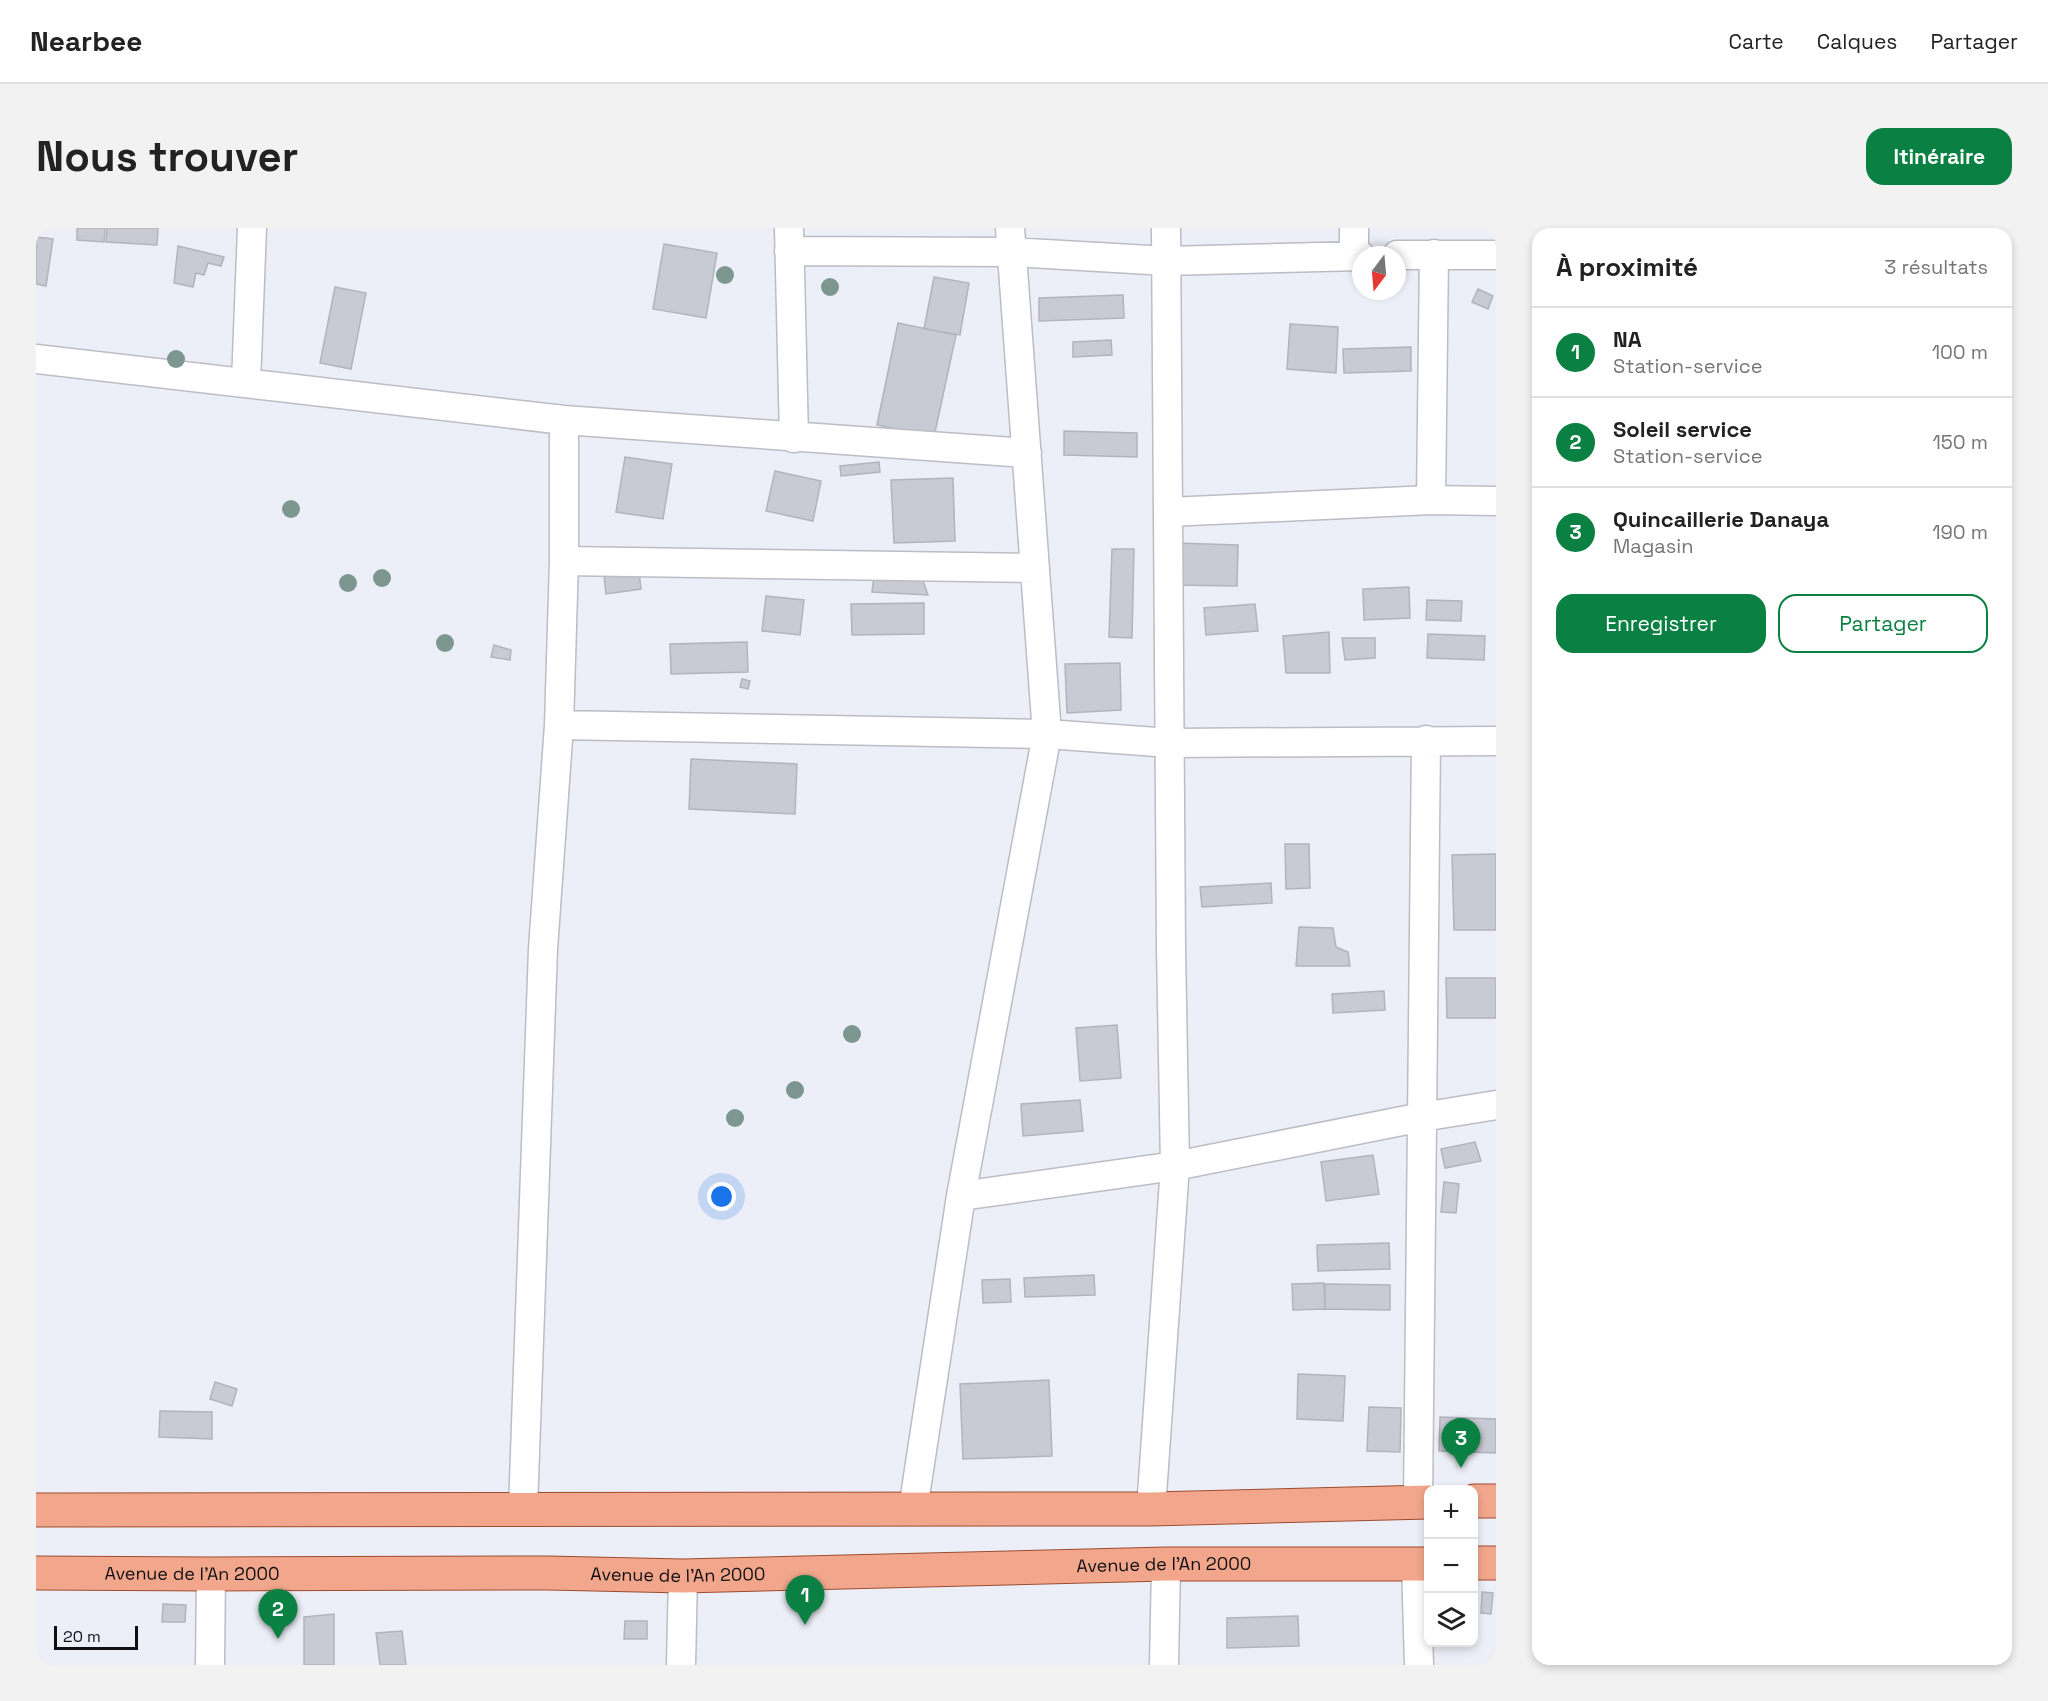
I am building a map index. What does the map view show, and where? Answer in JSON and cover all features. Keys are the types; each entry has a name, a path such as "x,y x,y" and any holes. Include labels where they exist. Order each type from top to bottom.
{"main road":[{"path":"1478,1502 1496,1501"},
{"path":"36,1510 1151,1509 1423,1502"},
{"path":"1478,1563 1496,1563"},
{"name":"Avenue de l'An 2000","path":"36,1573 548,1573 682,1576 1166,1564 1422,1564"}],"street":[{"path":"246,383 252,228"},
{"path":"1151,1509 1175,1166 1166,228"},
{"path":"1354,228 1356,246"},
{"path":"794,438 789,239 1011,240 1167,261 1352,256"},
{"path":"913,1509 961,1196 1047,734 1011,240"},
{"path":"1431,500 1434,254"},
{"path":"1406,255 1496,255"},
{"path":"36,359 564,420 1027,453"},
{"path":"523,1509 543,949 559,725 564,561 564,420"},
{"path":"1169,512 1431,500 1496,501"},
{"path":"564,561 1035,568"},
{"path":"559,725 1047,734 1170,743 1496,741"},
{"path":"1423,1502 1422,1117 1426,740"},
{"path":"961,1196 1175,1166 1422,1117 1496,1105"},
{"path":"1164,1665 1166,1564"},
{"path":"1419,1665 1422,1564"},
{"path":"210,1574 210,1665"},
{"path":"681,1665 682,1576"}],"building":[{"path":"77,228 105,228 104,242 77,240"},
{"path":"107,228 158,228 157,245 106,242"},
{"path":"36,237 53,239 46,286 36,284"},
{"path":"664,244 717,253 706,318 653,309"},
{"path":"178,246 224,257 221,266 208,263 204,275 196,273 193,287 174,283"},
{"path":"934,277 969,283 960,335 924,329"},
{"path":"335,287 366,293 351,369 320,363"},
{"path":"1478,289 1493,296 1488,309 1472,302"},
{"path":"1123,295 1124,318 1039,321 1039,298"},
{"path":"898,323 956,335 934,437 877,425"},
{"path":"1290,324 1338,327 1336,373 1287,369"},
{"path":"1111,340 1112,355 1073,357 1073,342"},
{"path":"1411,347 1411,371 1344,373 1343,349"},
{"path":"1064,431 1137,433 1137,457 1064,455"},
{"path":"625,457 672,464 663,519 616,512"},
{"path":"879,462 880,472 841,476 840,466"},
{"path":"775,471 821,481 813,521 766,511"},
{"path":"953,478 955,541 894,543 891,480"},
{"path":"1176,543 1238,545 1237,586 1176,585"},
{"path":"1112,549 1134,549 1132,638 1109,637"},
{"path":"639,571 641,589 606,594 604,576"},
{"path":"874,576 922,578 928,595 872,592"},
{"path":"1409,587 1410,618 1364,620 1363,589"},
{"path":"766,596 804,600 800,635 762,631"},
{"path":"1427,600 1462,601 1461,621 1426,620"},
{"path":"924,603 924,634 852,635 851,604"},
{"path":"1255,604 1258,631 1206,635 1204,608"},
{"path":"1329,632 1330,673 1286,673 1283,636"},
{"path":"1428,634 1485,636 1484,660 1427,658"},
{"path":"1342,638 1375,638 1375,658 1345,660"},
{"path":"747,642 748,672 671,674 670,644"},
{"path":"494,645 511,650 510,660 491,657"},
{"path":"1120,663 1121,710 1067,713 1065,664"},
{"path":"742,679 750,681 748,689 740,687"},
{"path":"691,759 797,764 795,814 689,809"},
{"path":"1285,844 1309,844 1310,888 1286,889"},
{"path":"1496,854 1496,930 1454,930 1452,855"},
{"path":"1271,883 1272,903 1202,907 1200,887"},
{"path":"1299,927 1333,928 1336,947 1348,952 1350,966 1296,966"},
{"path":"1446,978 1496,978 1496,1018 1447,1018"},
{"path":"1384,991 1385,1010 1333,1013 1332,994"},
{"path":"1117,1025 1121,1078 1080,1081 1076,1028"},
{"path":"1080,1100 1083,1131 1023,1136 1021,1104"},
{"path":"1475,1142 1481,1161 1445,1168 1441,1149"},
{"path":"1373,1155 1379,1194 1326,1201 1321,1162"},
{"path":"1444,1182 1459,1184 1456,1213 1441,1212"},
{"path":"1389,1243 1390,1269 1318,1271 1317,1245"},
{"path":"1094,1275 1095,1295 1025,1297 1024,1278"},
{"path":"1010,1279 1011,1302 983,1303 982,1280"},
{"path":"1324,1283 1325,1309 1293,1310 1292,1284"},
{"path":"1325,1284 1390,1285 1390,1310 1325,1309"},
{"path":"1298,1374 1345,1376 1343,1421 1297,1419"},
{"path":"1049,1380 1052,1456 963,1459 960,1384"},
{"path":"215,1382 237,1389 232,1406 210,1399"},
{"path":"1369,1407 1401,1408 1400,1452 1367,1451"},
{"path":"160,1411 212,1412 212,1439 159,1437"},
{"path":"1440,1417 1496,1419 1496,1453 1439,1451"},
{"path":"1482,1592 1493,1593 1491,1614 1481,1613"},
{"path":"163,1604 186,1605 185,1622 162,1622"},
{"path":"334,1614 334,1665 304,1665 304,1617"},
{"path":"1298,1616 1299,1646 1227,1648 1227,1618"},
{"path":"625,1621 647,1621 647,1639 624,1639"},
{"path":"402,1631 406,1665 380,1665 376,1633"}],"place":[{"name":"Quincaillerie Danaya","path":"1461,1468"},
{"name":"NA","path":"805,1625"},
{"name":"Soleil service","path":"278,1639"}]}
